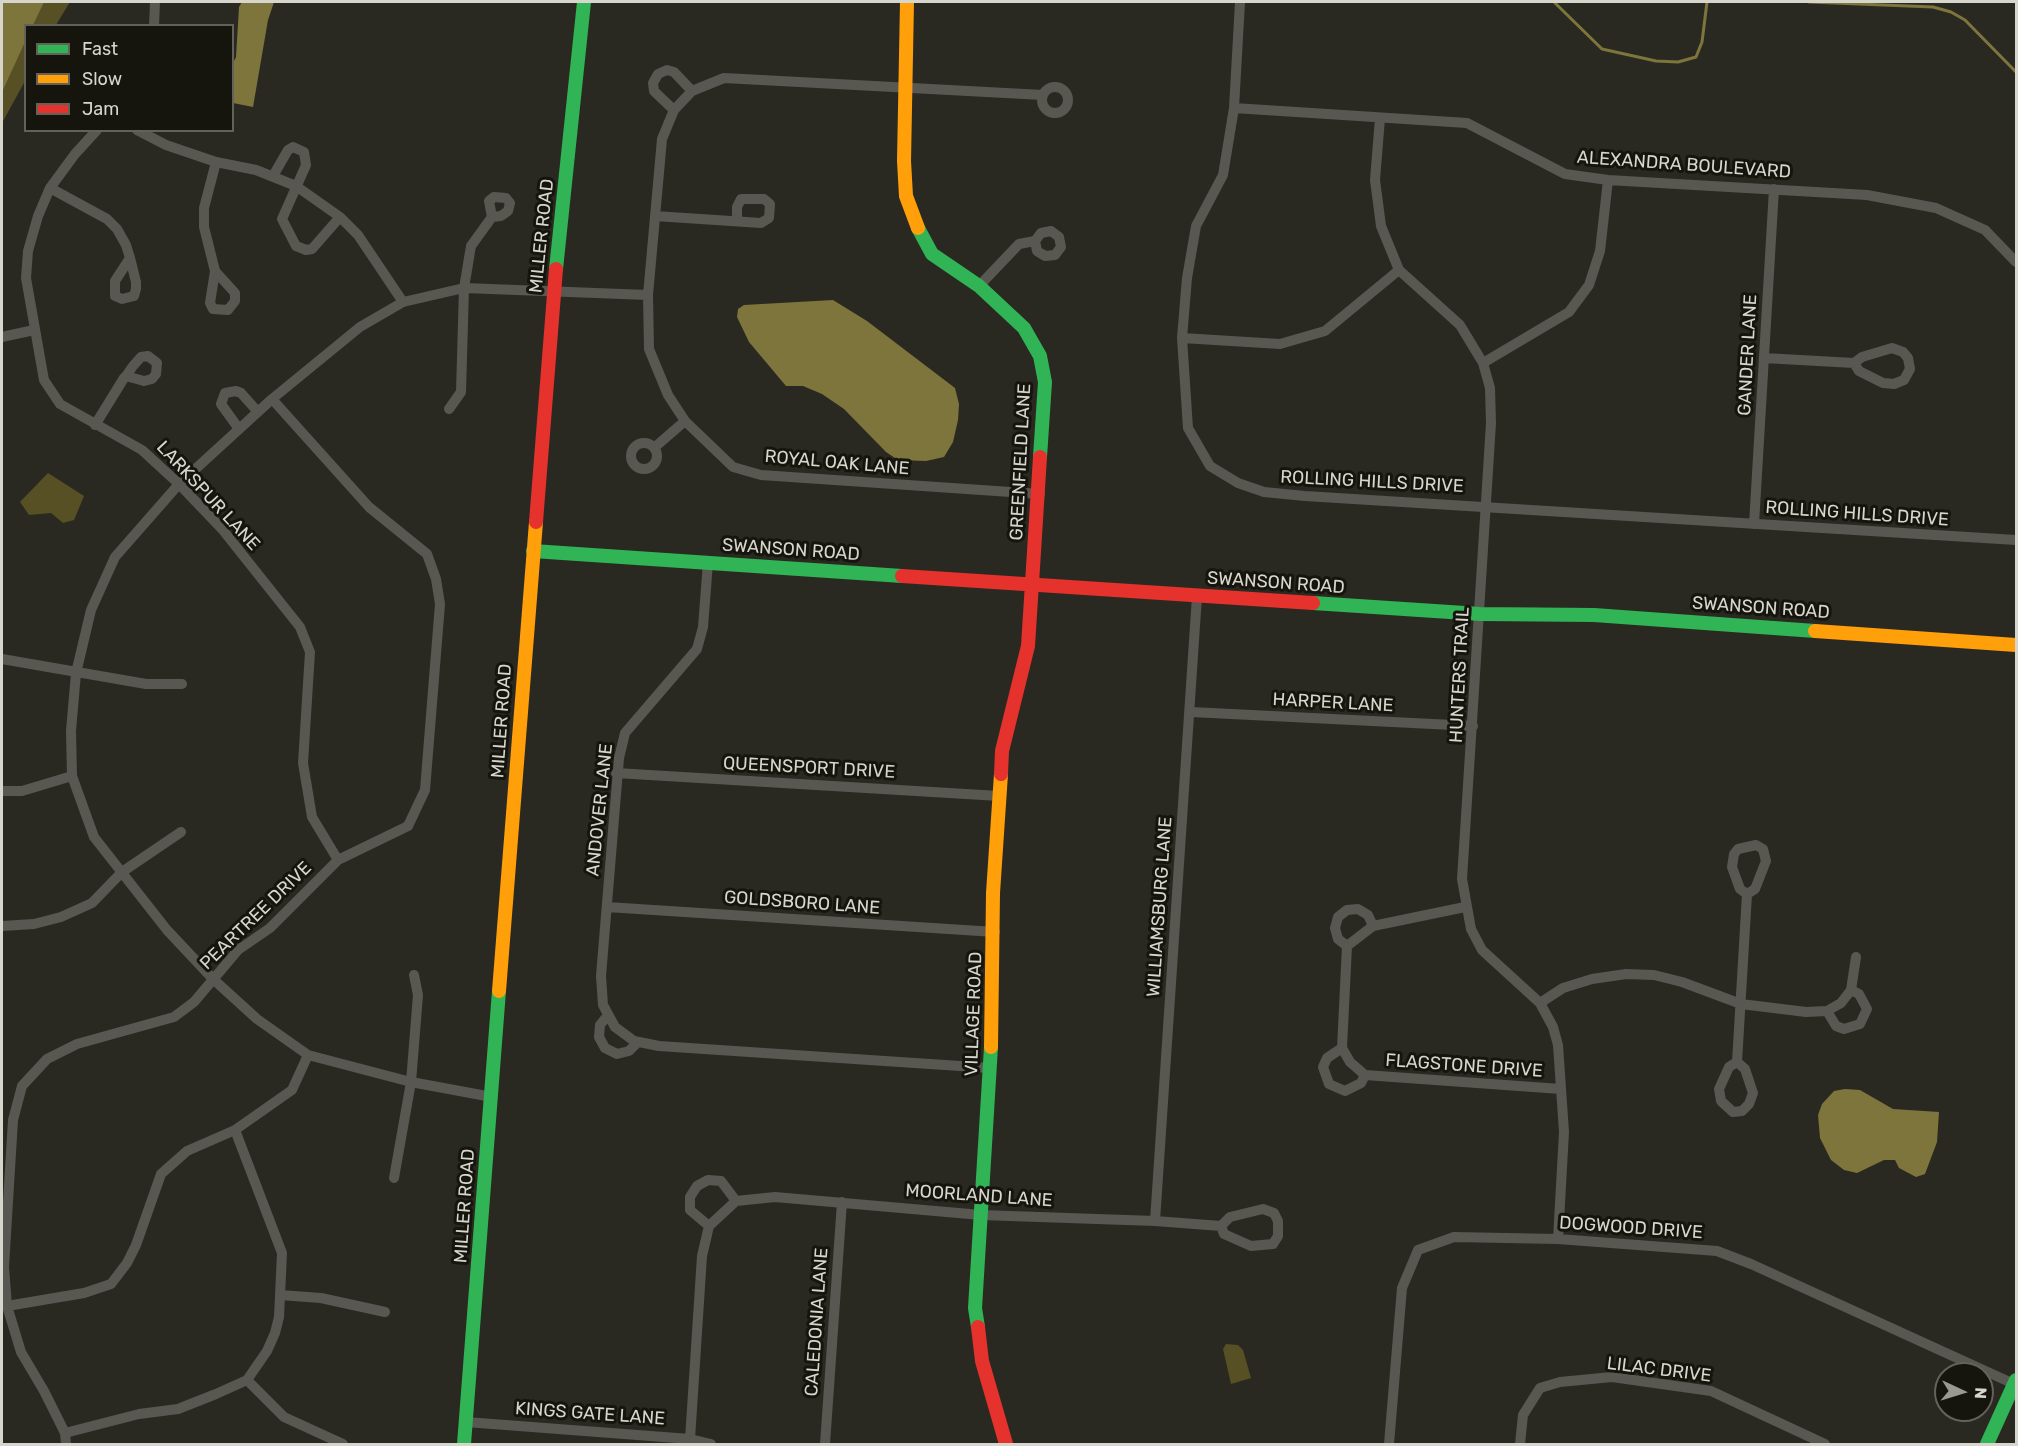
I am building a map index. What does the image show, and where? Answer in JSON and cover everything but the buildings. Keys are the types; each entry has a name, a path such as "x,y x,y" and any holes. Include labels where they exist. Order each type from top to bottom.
{"street":[{"path":"154,24 155,2"},
{"name":"MILLER ROAD","path":"464,1444 554,292 584,2"},
{"name":"GREENFIELD LANE","path":"908,2 904,161 906,196 913,219 932,254 979,286 1024,328 1040,356 1045,382 1040,494 1032,584"},
{"name":"ROLLING HILLS DRIVE","path":"1240,2 1234,108 1223,175 1196,226 1187,278 1182,338 1188,428 1210,466 1238,483 1264,492 1305,496 2016,540"},
{"path":"674,110 654,91 653,83 658,74 667,70 674,72 692,91"},
{"name":"ROYAL OAK LANE","path":"1040,494 761,475 732,467 685,421 668,395 649,349 648,295 662,140 674,110 692,91 724,78 1043,95"},
{"name":"ALEXANDRA BOULEVARD","path":"1234,108 1467,123 1566,174 1608,180 1867,195 1936,208 1985,230 2016,262"},
{"name":"HUNTERS TRAIL","path":"1380,118 1375,180 1381,226 1399,270 1461,325 1483,363 1490,388 1491,423 1462,879 1465,907 1471,929 1482,950 1540,1002 1553,1027 1558,1045 1564,1131 1558,1239"},
{"name":"LARKSPUR LANE","path":"95,132 75,154 50,188 38,216 26,265 34,330 44,380 50,392 73,414 142,450 179,484 222,530 300,627 310,652 303,763 312,817 338,860"},
{"path":"141,132 166,145 216,162 273,176 296,186 340,217 358,235 403,302"},
{"path":"273,176 288,150 293,147 301,149 307,159 306,165 282,219 296,246 306,250 312,249 340,217"},
{"path":"215,271 204,227 204,208 216,162"},
{"path":"1483,363 1569,312 1589,285 1600,251 1608,180"},
{"path":"50,188 107,219 117,229 130,258"},
{"name":"GANDER LANE","path":"1754,524 1774,189"},
{"path":"655,216 737,221"},
{"path":"449,409 461,392 464,288 471,246 492,217"},
{"path":"979,286 1010,250 1019,244 1035,241"},
{"path":"1182,338 1280,344 1325,332 1399,270"},
{"path":"492,1097 411,1082 308,1055 257,1019 213,979 167,930 94,837 72,776 71,731 76,673 92,610 115,557 179,484 272,399 360,327 403,302 464,288 648,295"},
{"path":"2,336 34,330"},
{"path":"1764,358 1854,363 1862,357 1892,348 1903,352 1908,358 1910,369 1904,380 1894,384 1883,383 1859,371 1854,363"},
{"path":"95,425 126,376"},
{"path":"239,429 221,404 225,393 236,391 241,393 258,412"},
{"name":"PEARTREE DRIVE","path":"66,1439 21,1352 7,1306 4,1267 13,1120 22,1086 46,1059 77,1044 174,1017 194,1002 238,950 270,928 338,860 408,826 425,790 440,604 436,579 427,554 369,507 272,399"},
{"path":"654,447 685,421"},
{"name":"SWANSON ROAD","path":"533,550 1197,596 1480,614 1594,615 2016,645"},
{"name":"ANDOVER LANE","path":"708,562 704,627 697,649 625,733 616,773 601,976 603,1005 608,1015 615,1027 638,1042 659,1046 990,1068"},
{"name":"VILLAGE ROAD","path":"1006,1444 977,1336 975,1308 990,1068 993,893 1002,751 1029,646 1032,584"},
{"name":"WILLIAMSBURG LANE","path":"1155,1221 1197,596"},
{"path":"2,659 146,684 182,684"},
{"name":"HARPER LANE","path":"1191,712 1473,726"},
{"name":"QUEENSPORT DRIVE","path":"616,773 999,796"},
{"path":"2,790 22,791 72,776"},
{"path":"2,926 34,924 61,917 92,903 122,872 181,832"},
{"path":"1737,1062 1747,894"},
{"name":"GOLDSBORO LANE","path":"607,907 994,932"},
{"path":"1342,1048 1347,946 1373,926 1465,907"},
{"path":"1347,946 1338,939 1335,928 1338,917 1347,910 1358,909 1368,915 1373,926"},
{"path":"1540,1002 1563,988 1592,979 1626,974 1654,975 1682,982 1741,1004 1806,1012 1827,1011 1841,1003 1851,990 1856,957"},
{"path":"394,1178 411,1082 418,995 414,975"},
{"path":"1827,1011 1830,1019 1844,1029 1860,1024 1865,1017 1865,1000 1851,990"},
{"name":"ANDOVER LANE","path":"608,1015 600,1025 599,1037 605,1048 617,1054 629,1051 638,1042"},
{"name":"FLAGSTONE DRIVE","path":"1365,1075 1361,1083 1345,1091 1329,1084 1323,1067 1333,1052 1342,1048 1350,1062 1365,1075 1561,1089"},
{"path":"7,1306 84,1293 111,1284 127,1263 136,1245 161,1173 187,1150 235,1130 292,1090 308,1055"},
{"path":"66,1439 139,1414 178,1409 247,1380 275,1333 282,1253 235,1130"},
{"path":"690,1438 702,1256 709,1226 736,1201 721,1181 708,1180 697,1186 690,1197 690,1210 709,1226"},
{"name":"MOORLAND LANE","path":"736,1201 775,1197 981,1215 1155,1221 1221,1226"},
{"name":"CALEDONIA LANE","path":"825,1444 842,1202"},
{"path":"1263,1209 1274,1213 1278,1221 1278,1236 1273,1244 1251,1246 1224,1234 1221,1226 1230,1217 1263,1209"},
{"name":"DOGWOOD DRIVE","path":"1389,1444 1402,1288 1418,1250 1454,1237 1558,1239 1718,1251 2015,1382"},
{"path":"280,1295 321,1298 385,1312"},
{"name":"LILAC DRIVE","path":"1520,1444 1523,1415 1540,1388 1560,1382 1612,1377 1711,1391 1825,1444"},
{"path":"247,1380 284,1417 344,1444"},
{"path":"1987,1444 2015,1382"},
{"name":"KINGS GATE LANE","path":"466,1422 690,1438 711,1444"}],"shaded area":[{"path":"2,2 70,2 57,24 24,24 24,83 2,123"},
{"path":"2,2 44,2 33,24 24,24 24,44 2,92"},
{"path":"242,2 274,2 268,20 253,107 234,103 234,61 239,7"},
{"path":"833,300 867,321 955,388 959,404 958,420 953,442 944,457 926,461 898,460 886,452 844,409 822,394 803,386 786,386 749,342 737,317 738,309 744,305"},
{"path":"48,473 84,496 74,520 63,523 51,513 29,515 20,502"},
{"path":"1860,1090 1893,1109 1939,1112 1937,1142 1925,1174 1916,1177 1899,1168 1895,1160 1884,1160 1857,1173 1844,1170 1831,1160 1820,1138 1818,1115 1822,1104 1834,1091"},
{"path":"1226,1344 1238,1345 1243,1350 1251,1378 1231,1384 1223,1349"}],"waterway":[{"path":"1554,2 1602,49 1656,61 1678,62 1696,57 1702,42 1707,2"},
{"path":"1809,2 1933,7 1951,12 1965,20 2016,72"}],"traffic: fast":[{"path":"556,269 584,2"},
{"path":"918,228 932,254 979,286 1024,328 1040,356 1045,382 1040,457"},
{"path":"533,551 902,576"},
{"path":"1313,603 1480,614 1594,615 1815,631"},
{"path":"464,1444 499,991"},
{"path":"978,1327 975,1308 991,1047"},
{"path":"1987,1444 2016,1380"}],"traffic: slow":[{"path":"907,2 904,161 906,196 918,228"},
{"path":"499,991 536,522"},
{"path":"1815,631 2016,645"},
{"path":"991,1047 993,893 1001,774"}],"traffic: jam":[{"path":"536,522 556,269"},
{"path":"1001,774 1002,751 1028,646 1040,457"},
{"path":"902,576 1313,603"},
{"path":"978,1327 982,1361 1006,1444"}]}
